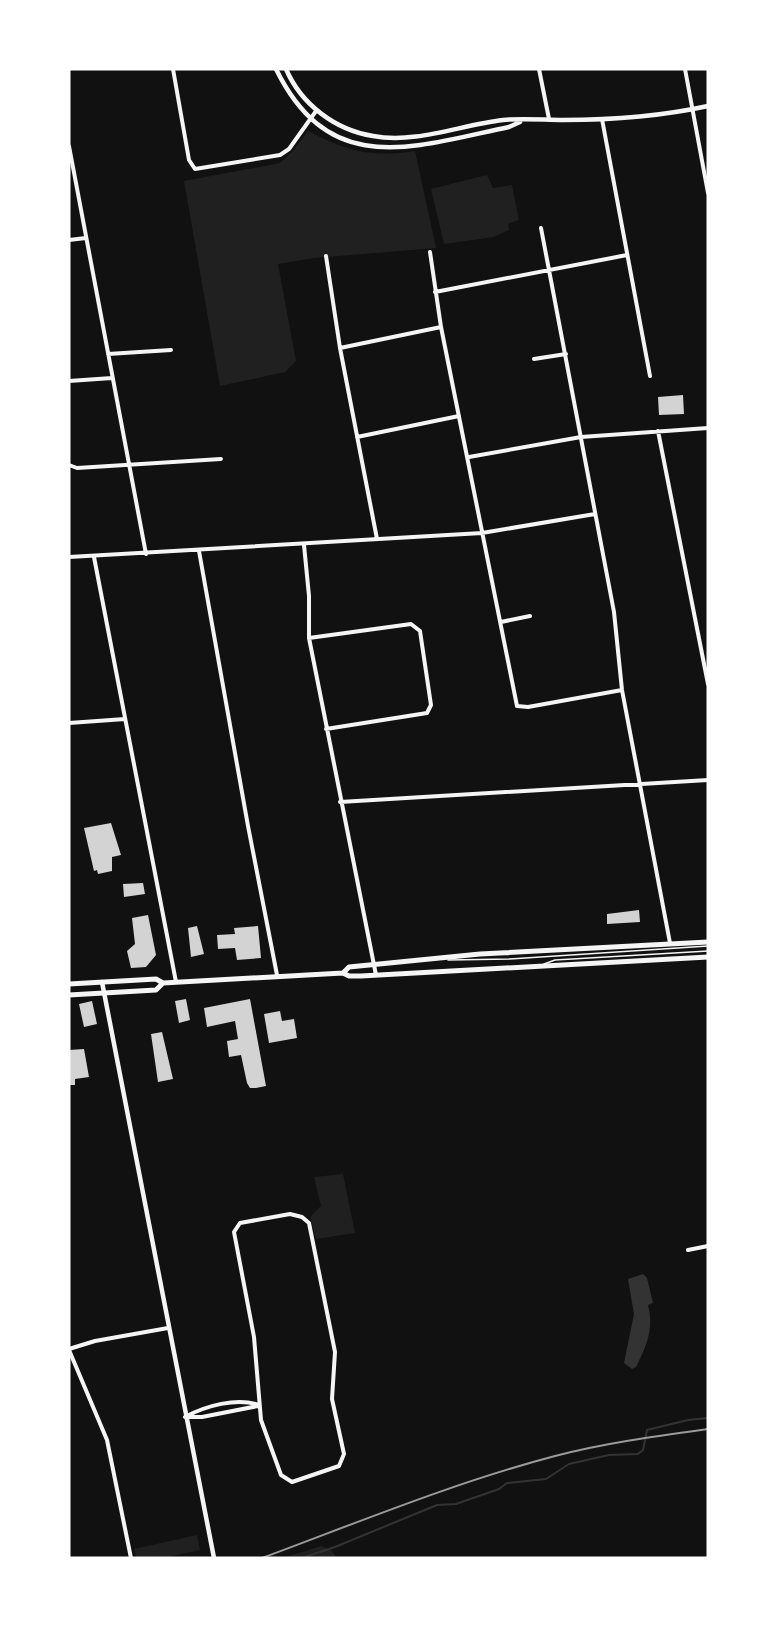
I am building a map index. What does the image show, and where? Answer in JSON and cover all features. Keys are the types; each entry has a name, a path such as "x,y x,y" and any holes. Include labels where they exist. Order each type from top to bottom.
{"main road":[{"path":"343,972 349,967 441,958 670,943 708,944"},
{"path":"69,984 156,979 163,983 343,972 349,976 376,975 708,957"},
{"path":"69,995 156,990 163,983"}],"street":[{"path":"173,69 189,160 195,169 280,155 289,149 316,111"},
{"path":"276,69 297,104 311,119 340,138 379,148 427,144 509,127 522,121"},
{"path":"286,69 299,92 316,111 333,122 372,136 398,138 506,119 522,121 602,119 693,110 708,106"},
{"path":"539,69 549,119"},
{"path":"685,69 708,193"},
{"path":"602,119 650,376"},
{"path":"69,146 146,554"},
{"path":"540,228 614,612 622,690 670,943"},
{"path":"69,240 86,238"},
{"path":"430,252 441,327 469,457 517,705 528,707 622,690"},
{"path":"435,292 550,272 627,255"},
{"path":"326,256 340,348 376,539"},
{"path":"340,348 441,327"},
{"path":"108,354 171,350"},
{"path":"534,359 566,354"},
{"path":"69,381 112,378"},
{"path":"357,437 459,416"},
{"path":"469,457 581,437 708,428"},
{"path":"658,431 708,684"},
{"path":"69,465 77,468 129,466 221,459"},
{"path":"69,556 94,557 482,533 595,514"},
{"path":"304,545 309,596 309,638 376,975"},
{"path":"199,551 277,975"},
{"path":"94,557 176,982"},
{"path":"501,622 530,616"},
{"path":"309,638 411,624 420,631 431,705 427,713 326,729"},
{"path":"69,723 125,719"},
{"path":"340,802 708,780"},
{"path":"102,982 214,1558"},
{"path":"290,1214 302,1217 309,1224 335,1352 332,1399 344,1454 339,1466 297,1482 287,1480 282,1475 259,1405 254,1337 234,1232 240,1223 290,1214"},
{"path":"688,1250 708,1246"},
{"path":"131,1558 107,1440 69,1349 95,1341 168,1328"},
{"path":"185,1417 200,1408 248,1401 259,1405"},
{"path":"223,1405 225,1413"},
{"path":"185,1417 225,1413 259,1405"}],"lane":[{"path":"441,958 460,961 510,959 708,944"},
{"path":"529,968 555,960 708,951"}],"shaded area":[{"path":"308,131 335,144 360,151 386,154 415,151 436,248 314,258 278,264 296,361 285,372 220,386 184,181 280,163"},
{"path":"487,175 493,188 512,185 519,220 508,224 509,230 494,237 444,244 431,189"},
{"path":"343,1174 355,1233 316,1239 310,1217 321,1206 314,1177"},
{"path":"643,1274 647,1278 653,1303 648,1305 650,1329 636,1367 632,1369 624,1363 634,1314 628,1279"},
{"path":"197,1535 200,1550 163,1558 136,1558 134,1549"},
{"path":"321,1546 331,1550 337,1558 283,1558"}],"building":[{"path":"683,395 684,414 659,415 658,397"},
{"path":"111,823 121,855 112,857 112,871 98,874 97,870 94,871 84,828"},
{"path":"143,883 145,894 124,897 123,884"},
{"path":"639,910 640,922 607,924 607,914"},
{"path":"148,915 156,955 146,967 131,968 127,951 135,944 132,918"},
{"path":"197,926 204,954 191,957 188,928"},
{"path":"258,926 261,958 237,960 235,948 218,949 217,935 235,934 234,928"},
{"path":"186,999 190,1020 179,1023 175,1001"},
{"path":"250,999 266,1086 256,1088 250,1088 247,1083 241,1055 229,1057 227,1041 238,1039 235,1021 207,1027 204,1008"},
{"path":"92,1001 97,1024 84,1027 79,1004"},
{"path":"280,1011 282,1021 294,1019 297,1038 269,1043 264,1014"},
{"path":"162,1032 173,1079 158,1082 151,1034"},
{"path":"84,1049 89,1077 75,1079 75,1085 69,1085 69,1050"}],"waterway":[{"path":"302,1558 335,1547 437,1505 456,1504 499,1489 507,1483 546,1479 569,1464 609,1455 638,1454 643,1450 647,1430 688,1420 708,1418"}],"railway":[{"path":"262,1558 408,1503 518,1466 593,1447 708,1429"}]}
